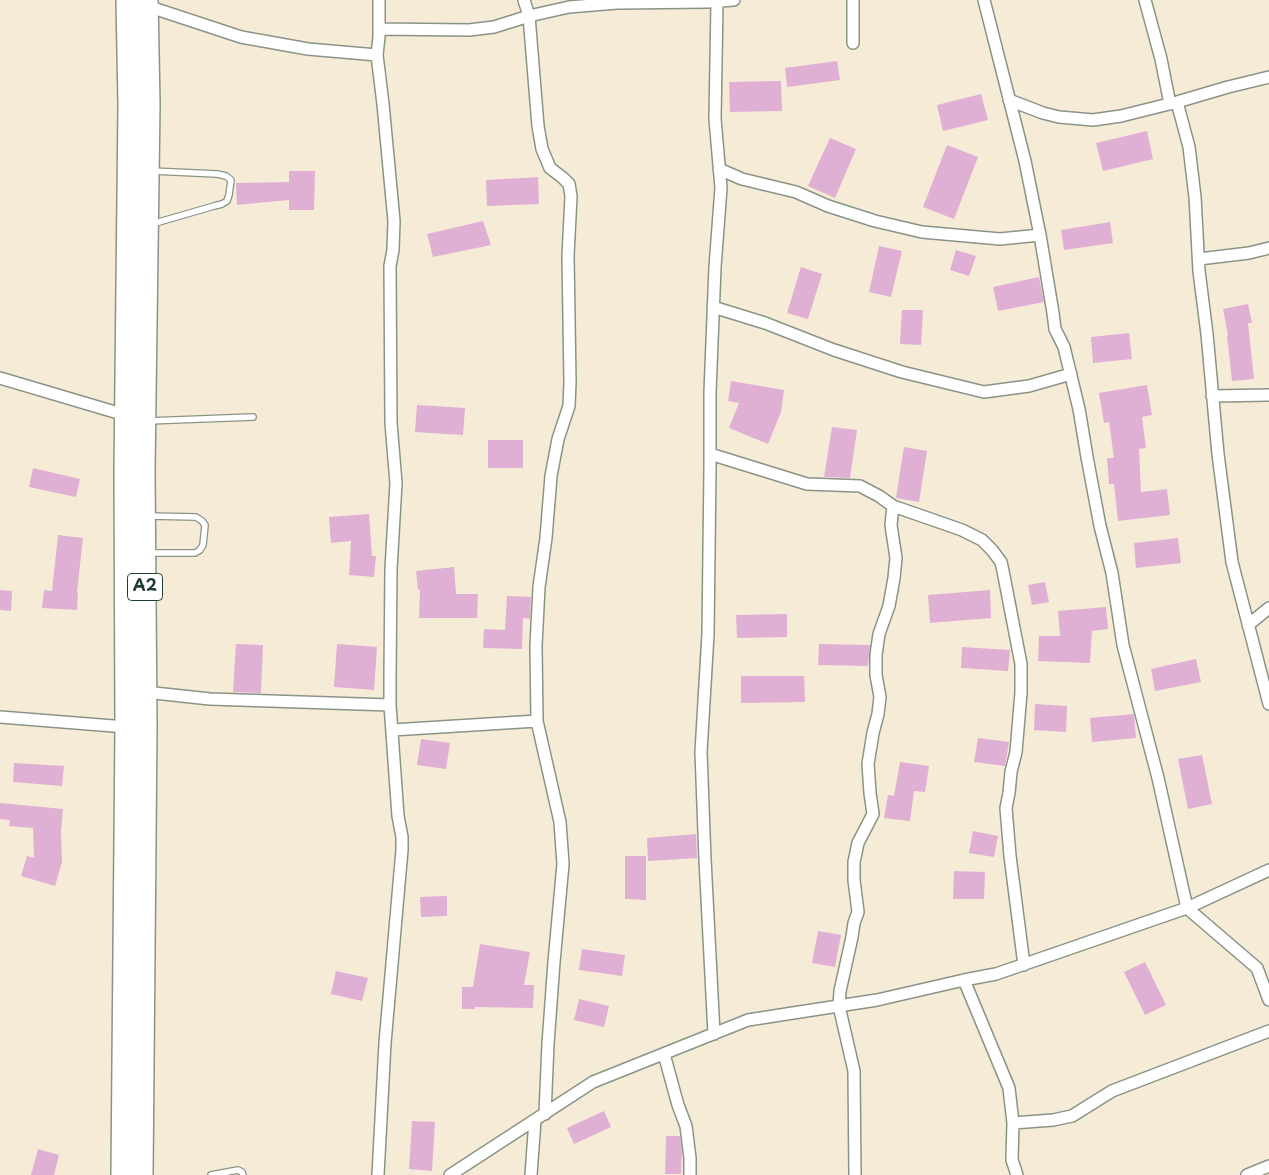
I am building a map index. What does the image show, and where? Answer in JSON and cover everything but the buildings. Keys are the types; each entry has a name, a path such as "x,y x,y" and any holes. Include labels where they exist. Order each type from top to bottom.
{"highway":[{"name":"A2","path":"140,2 149,104 144,515 146,727 142,1175"},
{"name":"A2","path":"122,1175 126,727 125,415 129,104 140,2"}],"street":[{"path":"378,1175 385,1043 402,850 390,705 392,569 396,483 391,423 390,266 393,250 394,221 377,55 379,0"},
{"path":"524,0 529,16 538,126 542,149 550,168 569,184 571,196 568,256 569,406 558,439 551,476 546,538 539,587 536,646 537,721 560,822 563,864 545,1114"},
{"path":"379,29 469,30 494,27 529,16 569,7 662,1 717,2 734,0"},
{"path":"852,43 853,0"},
{"path":"984,0 1024,161 1040,235 1055,329 1064,347 1079,409 1100,526 1112,573 1123,644 1158,778 1187,908 1256,968 1269,1000"},
{"path":"1145,0 1161,60 1189,147 1195,197 1198,259 1218,454 1232,562 1269,704"},
{"path":"140,2 241,37 308,49 377,55"},
{"path":"714,1034 701,752 708,634 710,392 714,267 721,188 716,119 717,2"},
{"path":"1009,100 1044,114 1093,120 1122,116 1269,77"},
{"path":"719,170 742,179 796,192 828,206 875,221 922,232 1000,239 1040,235"},
{"path":"1198,259 1249,253 1269,248"},
{"path":"713,307 765,323 834,350 902,372 984,392 1029,386 1071,374"},
{"path":"0,378 125,415"},
{"path":"1212,396 1269,395"},
{"path":"710,454 807,484 860,486 879,496 892,506 962,530 982,540 1000,562 1021,664 1021,693 1016,752 1006,808 1024,965"},
{"path":"855,1175 854,1071 839,1006 840,991 858,912 854,862 858,843 873,814 868,764 880,697 876,675 876,655 879,634 889,606 896,558 892,506"},
{"path":"1248,625 1269,608"},
{"path":"145,692 210,699 390,705"},
{"path":"0,717 126,727"},
{"path":"392,730 537,721"},
{"path":"450,1175 593,1082 748,1020 877,1000 996,974 1187,908 1269,870"},
{"path":"964,980 1009,1088 1013,1124 1012,1160 1016,1175"},
{"path":"1013,1124 1072,1116 1112,1091 1269,1031"},
{"path":"664,1054 678,1105 686,1126 690,1175"},
{"path":"531,1175 535,1120"},
{"path":"1247,1175 1269,1166"}],"lane":[{"path":"147,225 222,204 227,201 231,180 226,176 217,174 148,170"},
{"path":"145,421 252,417"},
{"path":"144,515 196,517 205,525 203,545 200,550 195,552 144,553"},
{"path":"211,1175 238,1170 243,1175"}]}
